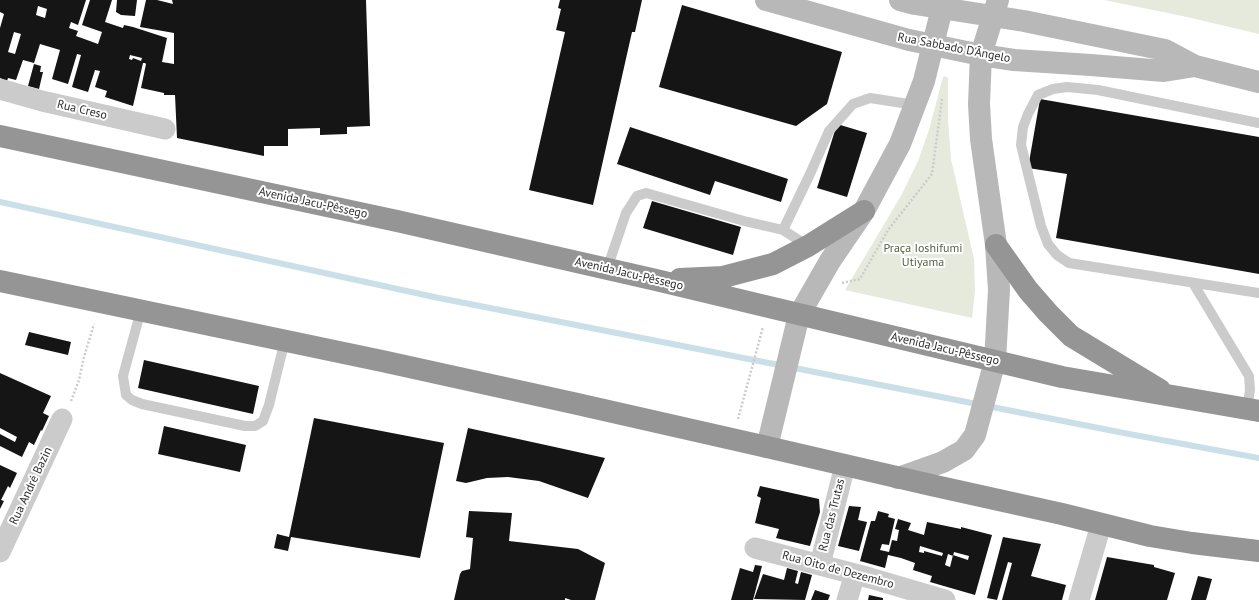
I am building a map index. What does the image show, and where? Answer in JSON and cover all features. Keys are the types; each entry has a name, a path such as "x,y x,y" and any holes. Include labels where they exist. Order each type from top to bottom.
{"highway":[{"name":"Avenida Jacu-Pêssego","path":"0,136 397,221 656,280 1062,378 1253,410"},
{"path":"656,280 724,277 773,264 808,246 864,211"},
{"path":"996,245 1028,290 1048,314 1071,336 1171,396"},
{"path":"0,280 285,340 767,447 898,478 1062,514 1101,525 1192,543 1259,550"}],"main road":[{"name":"Rua Sabbado D'Ângelo","path":"766,0 902,38 981,56 1014,60 1164,71 1195,66"},
{"name":"Rua Sabbado D'Ângelo","path":"900,0 996,8 1024,21 1165,50 1195,66 1259,82"},
{"path":"767,447 792,349 799,315 830,261 864,211 900,144 924,81 943,4"},
{"path":"898,478 932,467 952,458 964,450 975,435 996,361 999,290 996,245 981,139 979,104 981,56 996,8"}],"street":[{"name":"Rua Creso","path":"0,89 42,101 165,129"},
{"name":"Rua André Bazin","path":"0,552 62,419"},
{"name":"Rua das Trutas","path":"820,565 845,465"},
{"path":"1079,600 1101,525"},
{"name":"Rua Oito de Dezembro","path":"755,548 945,600"},
{"path":"847,600 854,574"}],"lane":[{"path":"1259,123 1098,90 1067,87 1053,89 1038,95 1023,127 1021,145 1041,226 1048,244 1057,255 1069,263 1259,294"},
{"path":"783,230 829,131 853,104 870,98 915,105"},
{"path":"607,269 626,213 637,196 646,193 744,221 783,230 808,246"},
{"path":"1194,283 1249,376 1253,410"},
{"path":"141,310 123,376 126,395 132,400 142,404 238,425 255,426 263,421 269,405 285,340"}],"path":[{"path":"844,284 860,279 888,230 932,174 943,91"},
{"path":"62,419 79,380 84,357 101,302"},
{"path":"742,403 760,337"}],"green space":[{"path":"1104,0 1259,0 1259,34 1187,17"},
{"name":"Praça Ioshifumi Utiyama","path":"945,76 948,78 948,120 951,159 974,259 975,291 972,318 845,290 902,194 918,161 929,130 943,77"}],"building":[{"path":"0,0 86,0 78,25 71,22 69,28 78,31 76,36 98,44 102,32 82,25 90,0 112,0 105,22 123,28 124,25 133,27 167,38 162,62 174,64 174,33 140,27 146,0 157,0 173,4 172,0 366,0 370,126 347,127 347,134 320,135 320,128 288,129 288,146 264,146 264,156 177,138 175,95 164,95 164,93 141,88 145,63 143,63 133,106 105,97 107,91 95,87 100,71 95,70 88,92 72,87 81,55 77,54 68,84 52,79 60,50 40,44 34,63 23,60 16,80 8,78 7,81 0,78 0,28 4,14 0,12","holes":["38,6 47,9 45,18 36,15","14,32 21,34 15,54 8,52","130,55 142,58 141,61 133,58 132,60 129,59"]},
{"path":"117,0 137,0 135,16 121,15 116,12"},
{"path":"560,0 642,0 635,32 632,32 593,205 529,190 565,32 556,30 561,9 558,8"},
{"path":"682,5 842,52 827,104 796,126 659,87"},
{"path":"34,64 41,66 40,72 43,72 39,89 28,86"},
{"path":"1040,99 1259,137 1259,274 1056,238 1067,174 1028,168"},
{"path":"837,124 867,133 847,197 817,188"},
{"path":"630,127 788,179 781,202 715,181 710,195 617,164"},
{"path":"652,201 741,227 733,255 643,228"},
{"path":"29,332 71,342 68,355 25,345"},
{"path":"144,360 259,386 253,414 138,388"},
{"path":"0,373 51,396 43,413 49,416 42,431 41,430 34,445 29,442 22,457 0,446 0,434 15,442 17,437 0,428"},
{"path":"314,418 444,443 420,558 291,537 288,551 274,548 277,534 289,537"},
{"path":"164,426 246,445 240,472 158,454"},
{"path":"468,428 605,458 588,498 539,481 508,477 487,478 466,483 456,481"},
{"path":"0,465 17,473 10,488 8,486 1,500 4,501 0,509"},
{"path":"760,486 819,499 820,512 810,546 776,538 779,529 755,523 761,498 757,496"},
{"path":"849,506 861,507 858,520 867,522 859,551 838,546"},
{"path":"469,511 512,513 509,541 578,549 605,563 595,600 571,600 565,598 565,600 454,600 460,574 462,571 470,569 473,538 466,537"},
{"path":"878,511 889,514 888,517 895,519 889,545 882,544 880,550 889,552 892,540 897,541 899,530 895,529 898,519 911,523 908,530 924,535 927,522 961,529 961,527 992,535 975,595 930,582 932,576 913,570 915,563 901,558 888,555 885,568 860,561 871,521 875,521","holes":["920,546 943,553 942,556 924,551 924,553 919,552","954,552 969,556 968,560 953,555","948,554 953,556 950,567 945,565"]},
{"path":"1003,537 1041,544 1031,576 1066,585 1062,600 1002,600 1012,563 1008,562 997,600 987,598"},
{"path":"1107,557 1154,565 1154,567 1175,573 1167,600 1095,600"},
{"path":"755,565 762,566 753,600 731,600 740,568 753,572"},
{"path":"787,568 798,571 795,583 798,584 801,572 812,575 805,600 754,599 763,574 784,580"},
{"path":"1198,576 1212,579 1206,600 1191,600"},
{"path":"815,590 830,595 828,600 811,600"},
{"path":"869,595 883,598 883,600 868,600"}],"waterway":[{"path":"0,202 434,297 1129,434 1259,458"}]}
